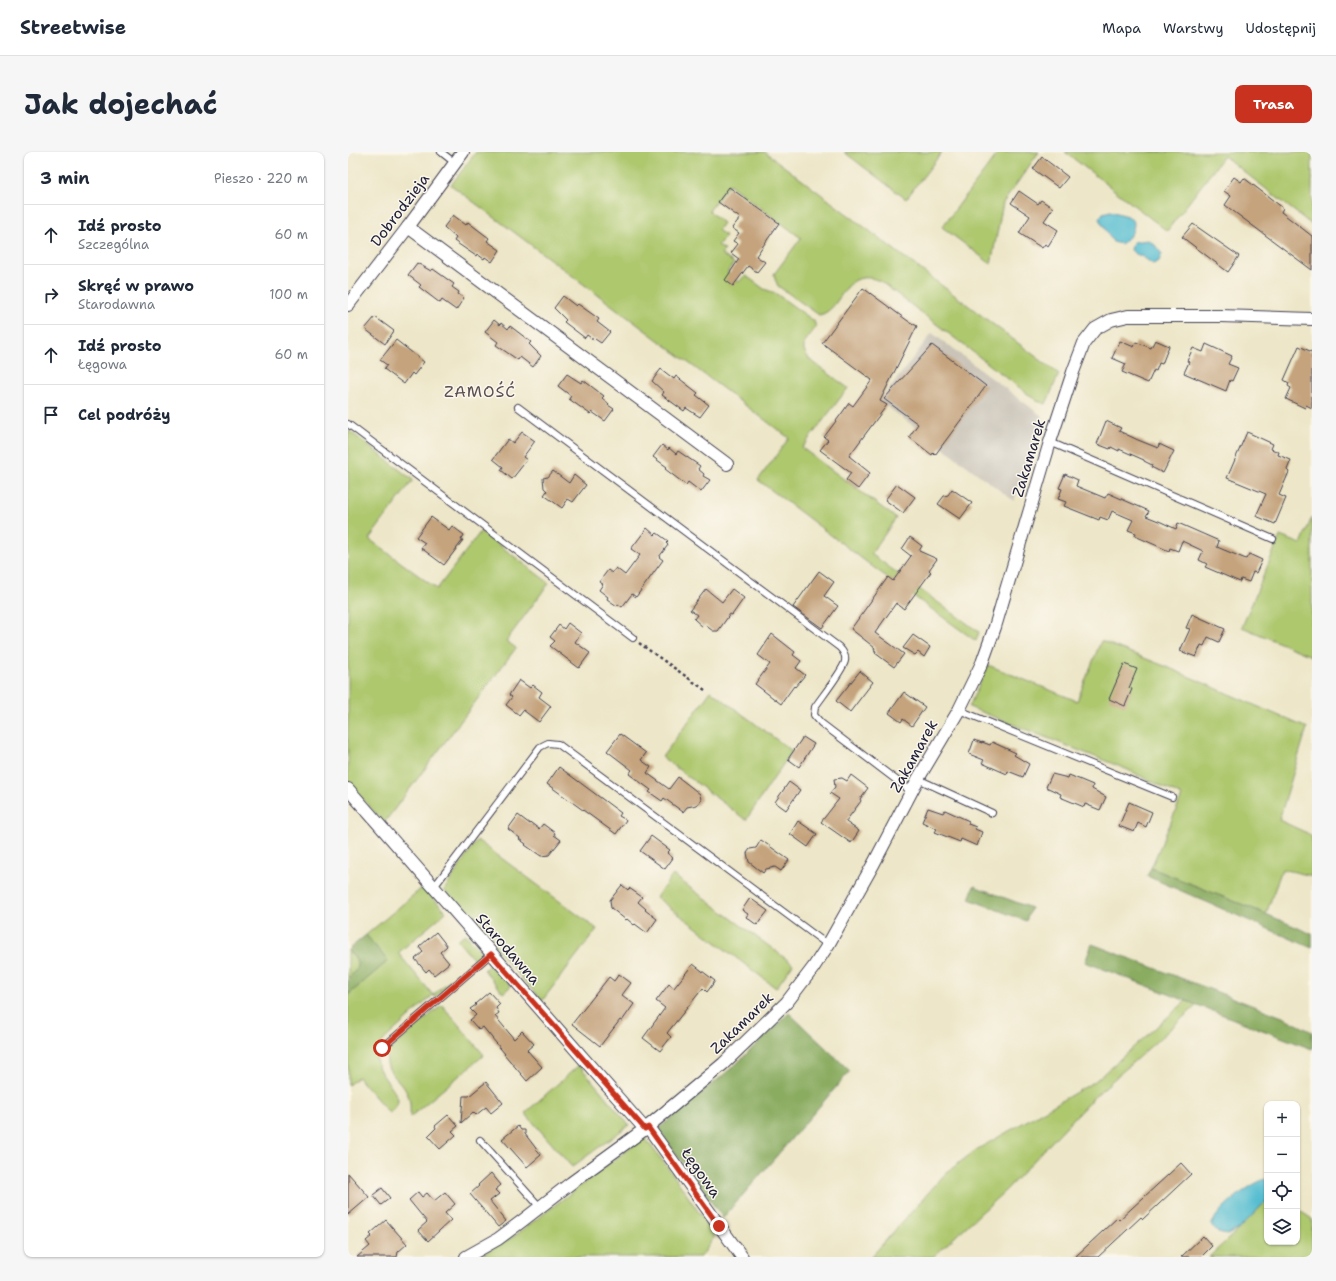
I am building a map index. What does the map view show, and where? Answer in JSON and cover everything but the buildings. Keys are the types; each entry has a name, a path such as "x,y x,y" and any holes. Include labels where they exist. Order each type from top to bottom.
{"street":[{"name":"Dobrodzieja","path":"348,305 464,152"},
{"path":"408,227 727,464"},
{"name":"Zakamarek","path":"466,1257 498,1239 646,1128 723,1064 787,1002 813,968 828,944 918,779 959,710 982,663 995,627 1050,442 1084,342 1095,329 1111,320 1128,316 1220,316 1312,319"},
{"name":"Starodawna","path":"348,789 491,954 646,1128"},
{"name":"Łęgowa","path":"646,1128 742,1257"}],"lane":[{"path":"441,152 455,163"},
{"path":"518,407 839,647 845,657 844,665 815,707 814,715 821,723 912,792"},
{"path":"348,424 633,638"},
{"path":"1050,442 1273,539"},
{"path":"959,710 1172,797"},
{"path":"434,887 540,747 548,743 558,744 828,944"},
{"path":"918,779 992,813"},
{"path":"382,1048 491,954"},
{"path":"480,1140 540,1207"}],"path":[{"path":"633,638 705,690"}],"shaded area":[{"path":"932,333 1042,416 1014,501 880,401"}],"green space":[{"path":"476,152 765,152 1059,374 1046,404 1037,401 880,281 868,278 858,279 851,284 827,312 819,315 778,286 775,279 774,274 801,238 729,184 709,211 723,223 718,230 726,236 718,245 725,250 721,254 734,263 727,273 739,282 745,275 764,289 775,293 814,321 816,327 804,343 804,350 809,359 848,388 802,448 896,518 871,554 979,632 976,641 873,567 758,480 789,438 451,185"},
{"path":"844,152 942,152 906,199"},
{"path":"999,152 1039,152 1003,203 991,264 942,227"},
{"path":"1065,152 1312,152 1312,225 1224,156 1167,231"},
{"path":"348,430 413,480 369,539 437,589 481,531 549,583 506,641 516,648 384,823 348,782"},
{"path":"1312,517 1311,656 1242,627 1280,536 1301,544"},
{"path":"1101,641 1167,667 1307,728 1279,820 1307,833 1312,837 1312,876 1282,869 1266,914 1151,868 1182,796 1126,769 969,707 988,665 1077,701"},
{"path":"711,691 792,751 746,820 662,757"},
{"path":"477,840 597,929 542,1001 444,890"},
{"path":"1151,868 1312,934 1312,948 1147,876"},
{"path":"673,875 793,964 776,988 656,897"},
{"path":"974,886 1031,908 1026,921 969,899"},
{"path":"423,887 446,912 398,953 433,995 384,1040 378,1049 376,1057 377,1064 398,1099 394,1109 389,1113 358,1077 348,1085 348,995 388,961 366,935"},
{"path":"465,934 484,954 435,997 433,995 474,960 457,940"},
{"path":"366,935 388,961 348,995 348,978 356,970 358,964 348,950"},
{"path":"1092,944 1285,1018 1312,1032 1312,1049 1085,962"},
{"path":"348,950 358,964 356,970 348,978"},
{"path":"491,963 511,986 503,993 484,970"},
{"path":"1186,1001 1197,1005 1094,1097 1007,1189 933,1257 871,1257 946,1173 976,1150 1094,1082"},
{"path":"442,1005 484,1055 410,1117 409,1098 405,1089 389,1070 387,1064 388,1051"},
{"path":"789,1013 850,1071 723,1218 658,1129 734,1066"},
{"path":"579,1065 629,1125 572,1167 525,1113"},
{"path":"644,1137 672,1173 715,1236 701,1257 478,1257 516,1235"},
{"path":"1264,1203 1264,1245 1300,1245 1300,1211 1312,1219 1312,1257 1209,1257"}],"water":[{"path":"1110,211 1128,216 1134,222 1130,235 1121,244 1113,242 1099,219 1103,213"},
{"path":"1148,240 1154,244 1162,254 1159,261 1153,264 1131,250 1133,242"},
{"path":"1264,1180 1264,1203 1239,1229 1227,1235 1218,1233 1211,1225 1216,1216 1233,1199 1255,1183"}],"district":[{"name":"ZAMOŚĆ","path":"480,391"}],"route":[{"path":"382,1048 491,954 645,1129 648,1127 719,1226"}]}
